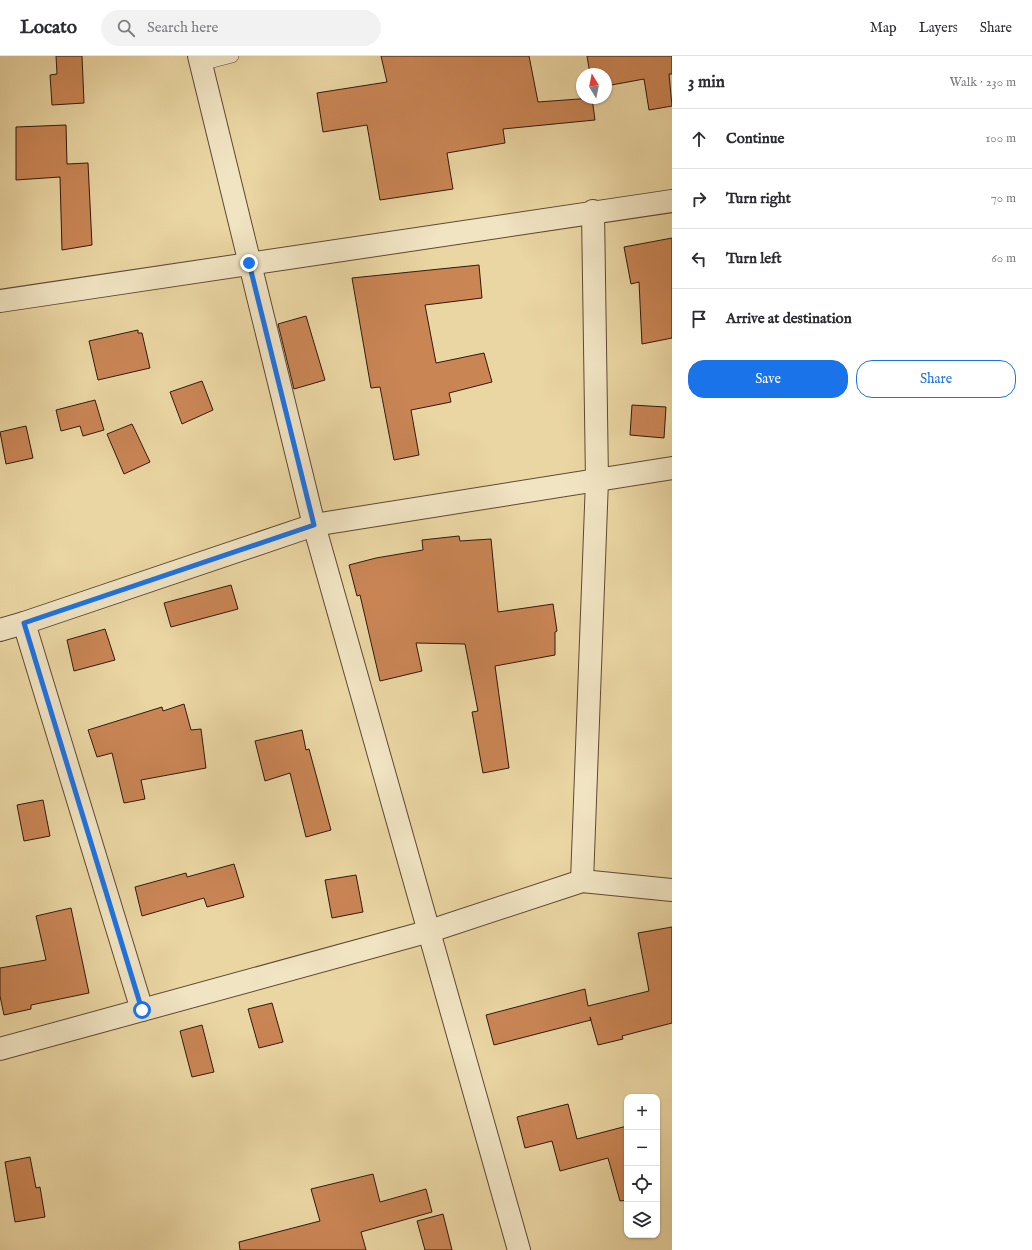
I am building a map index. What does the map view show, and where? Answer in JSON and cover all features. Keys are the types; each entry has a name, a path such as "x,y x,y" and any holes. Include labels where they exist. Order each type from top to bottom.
{"street":[{"path":"200,60 314,525 519,1250"},
{"path":"0,301 593,211 672,201"},
{"path":"582,881 597,480 593,211"},
{"path":"0,630 314,525 672,468"},
{"path":"24,623 142,1010"},
{"path":"0,1049 430,931 582,881 672,890"}],"lane":[{"path":"200,60 232,56"}],"building":[{"path":"56,56 82,56 84,103 52,105 50,75 57,74"},
{"path":"381,56 529,56 538,102 576,99 576,104 593,104 595,120 503,129 505,143 447,153 453,189 380,200 367,125 323,132 317,93 387,82"},
{"path":"587,56 672,56 672,74 669,74 672,106 649,110 644,79 612,85 612,68 589,68"},
{"path":"66,125 67,164 88,163 92,245 62,250 60,177 16,180 16,127"},
{"path":"672,238 672,338 642,344 639,282 631,284 624,247"},
{"path":"479,265 482,298 425,305 436,363 484,353 492,382 449,393 451,402 411,410 419,455 394,460 380,387 371,388 352,278"},
{"path":"306,316 325,380 294,389 278,324"},
{"path":"138,330 138,333 142,333 150,368 98,380 89,341"},
{"path":"202,381 213,410 182,424 170,392"},
{"path":"95,400 104,430 83,436 80,426 61,431 56,410"},
{"path":"632,405 666,407 664,438 630,435"},
{"path":"132,424 150,462 124,474 107,434"},
{"path":"26,426 33,458 6,464 0,432"},
{"path":"459,536 460,541 491,539 498,612 553,604 557,631 555,632 555,655 495,666 509,768 483,773 472,712 478,711 465,644 416,643 422,671 380,681 360,595 357,596 349,565 376,558 423,550 422,540"},
{"path":"231,585 238,609 171,627 164,603"},
{"path":"105,629 115,660 74,671 67,640"},
{"path":"184,704 191,730 201,729 206,768 141,780 145,799 124,803 112,753 97,757 88,730 162,707 163,711"},
{"path":"302,730 306,750 309,749 331,830 306,837 290,773 265,781 255,741"},
{"path":"43,800 50,836 24,841 17,805"},
{"path":"234,864 244,897 207,907 204,898 142,916 135,887 186,873 187,877"},
{"path":"356,875 363,912 332,918 325,880"},
{"path":"71,908 89,993 31,1005 31,1009 4,1015 0,996 0,968 46,960 36,916"},
{"path":"672,927 672,1023 622,1036 623,1039 598,1045 591,1020 494,1045 486,1015 585,989 588,1006 649,991 638,933"},
{"path":"272,1003 283,1042 259,1048 248,1009"},
{"path":"202,1025 214,1072 192,1077 180,1031"},
{"path":"568,1104 577,1139 624,1127 624,1200 620,1201 608,1158 560,1171 552,1141 525,1148 517,1117"},
{"path":"30,1157 36,1188 40,1187 45,1217 15,1222 5,1162"},
{"path":"373,1174 380,1202 426,1189 432,1212 361,1232 366,1250 240,1250 239,1242 320,1221 311,1189"},
{"path":"443,1214 452,1250 425,1250 417,1221"}],"route":[{"path":"142,1010 24,623 314,525 249,263"}]}
